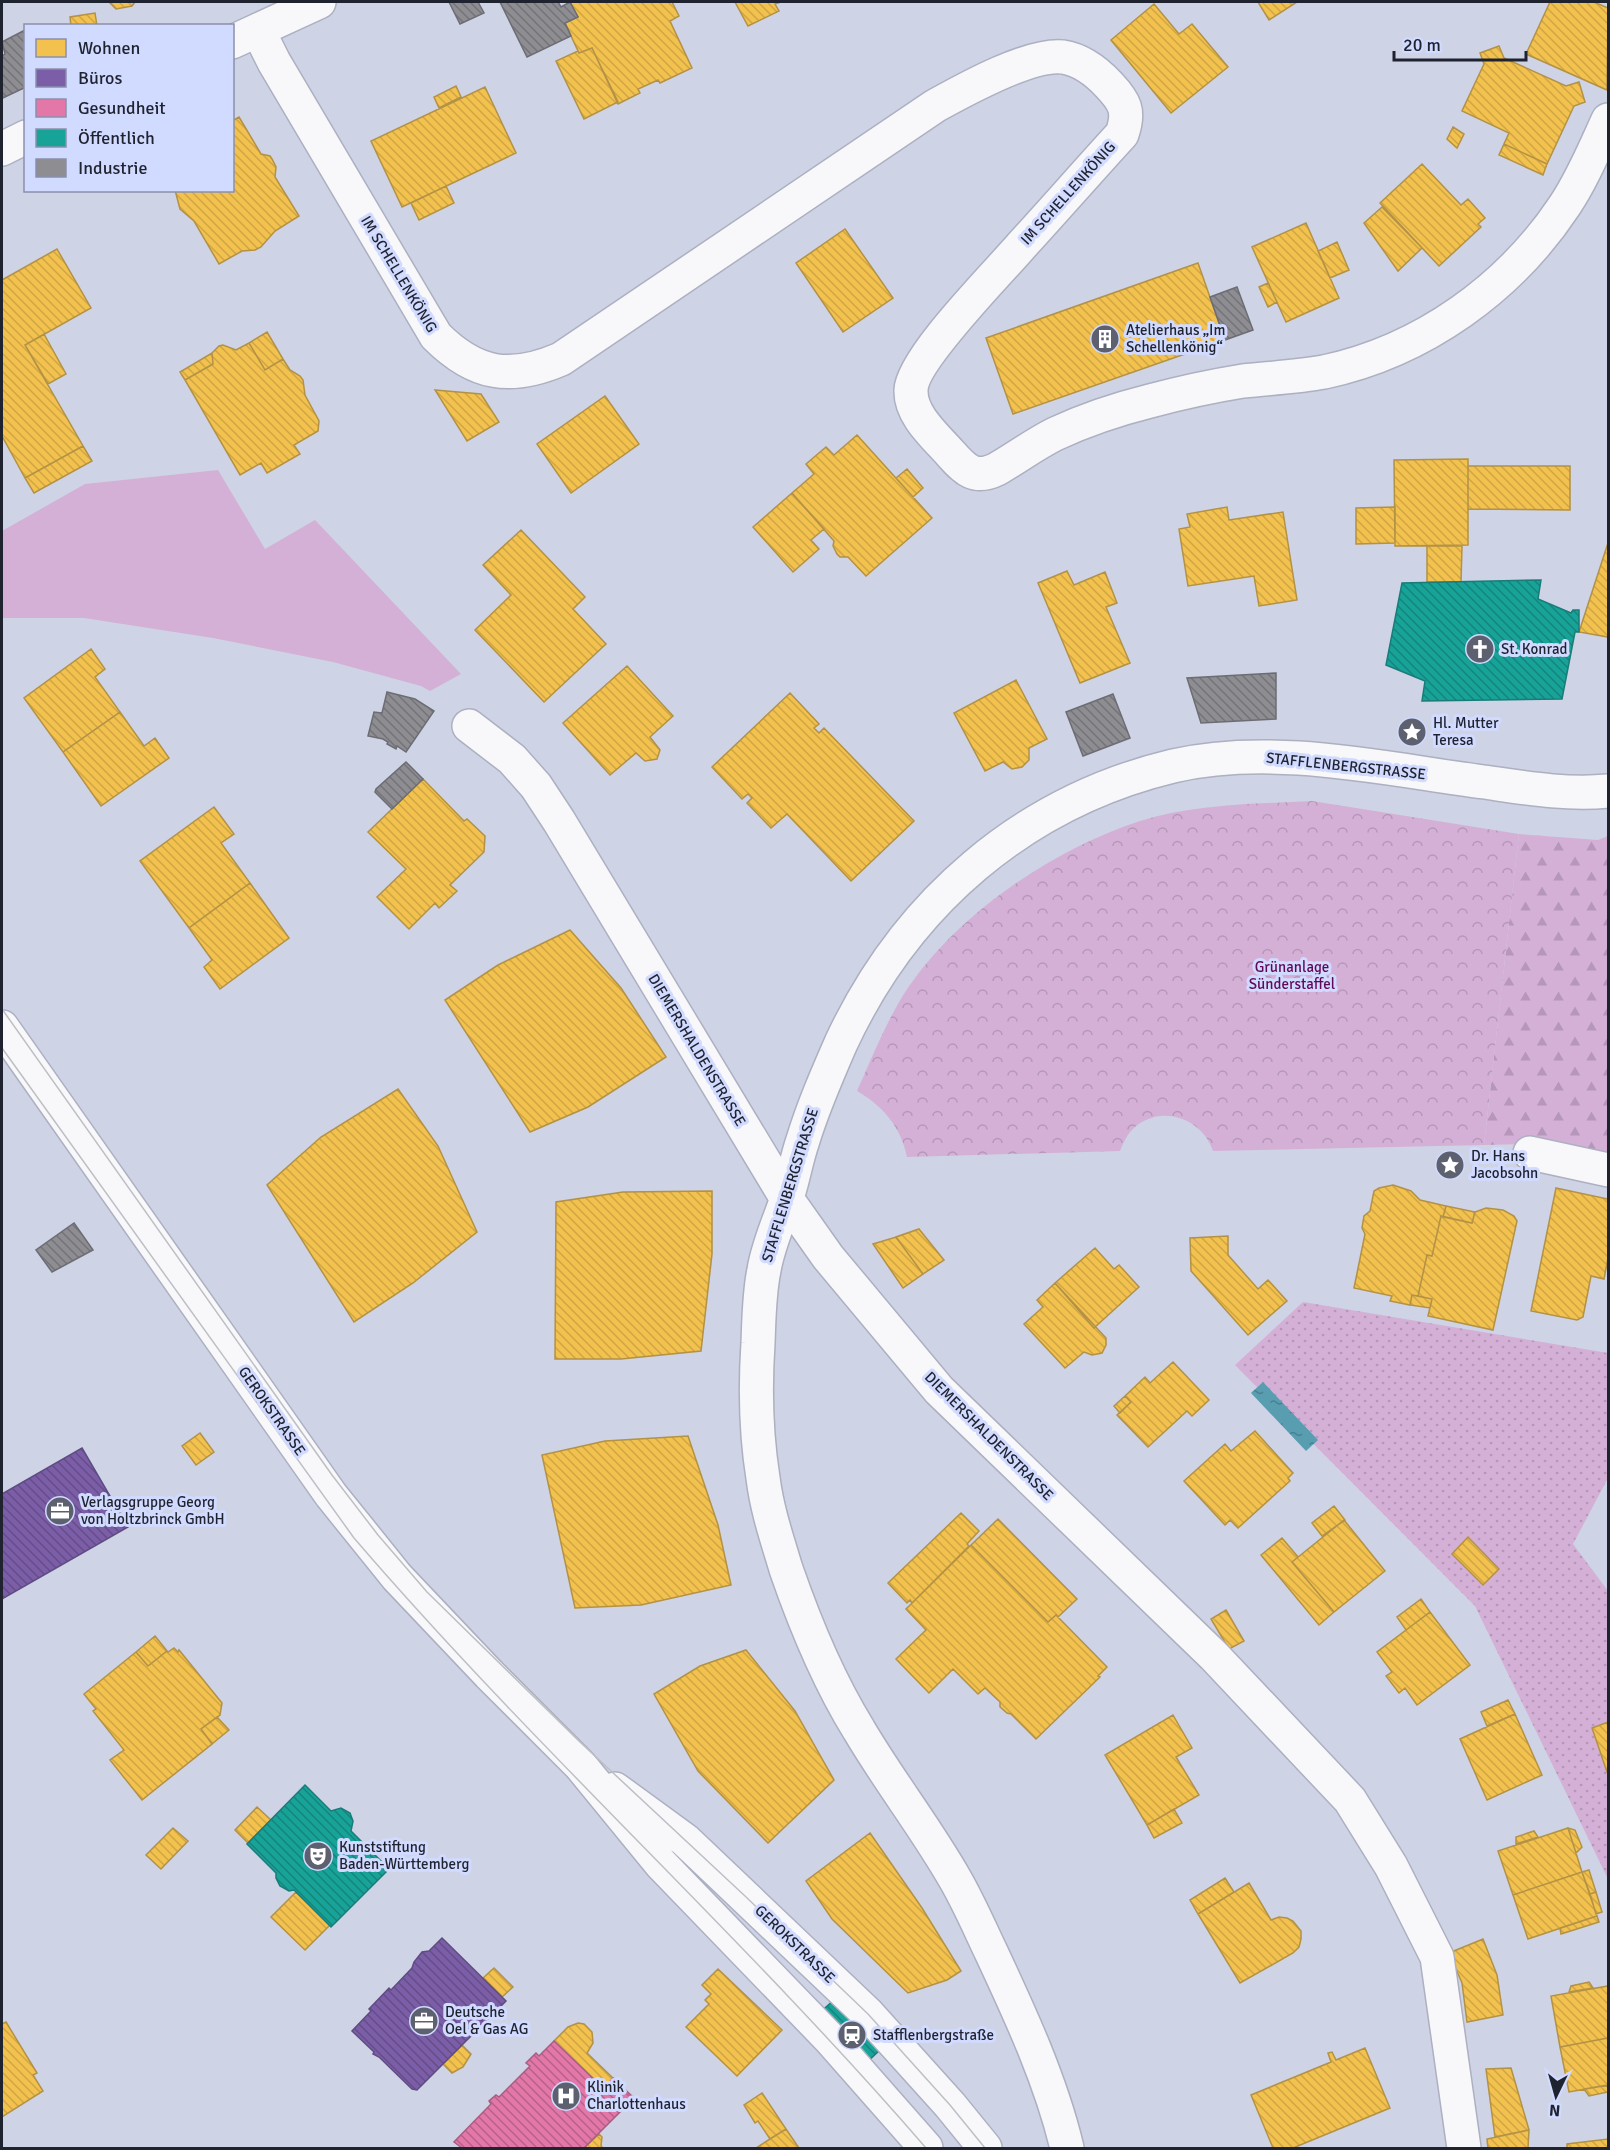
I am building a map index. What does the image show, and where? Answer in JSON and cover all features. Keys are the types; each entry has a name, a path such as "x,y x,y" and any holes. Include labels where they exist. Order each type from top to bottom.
{"street":[{"path":"245,36 319,2"},
{"name":"IM SCHELLENKÖNIG","path":"245,36 274,62 436,336 452,352 472,364 494,371 517,372 540,368 561,359 935,106 966,88 998,74 1046,58 1062,57 1090,67 1122,99 1126,110 1126,122 1122,134 942,335 913,377 910,392 919,417 959,463 971,472 979,474 997,469 1054,435 1100,416 1147,401 1245,381 1294,377 1327,371 1390,351 1420,337 1476,301 1525,256 1566,204 1583,175 1608,120"},
{"path":"2,149 24,138"},
{"name":"DIEMERSHALDENSTRASSE","path":"469,726 512,759 542,794 787,1199 828,1257 939,1390 1214,1656 1350,1800 1391,1866 1437,1957 1464,2148"},
{"name":"STAFFLENBERGSTRASSE","path":"1067,2148 1060,2120 1032,2043 1001,1973 958,1883 859,1730 833,1683 801,1609 771,1522 758,1428 756,1369 763,1271 823,1083 865,998 896,950 924,914 991,850 1059,807 1111,784 1177,765 1227,758 1268,756 1321,760 1534,789 1580,793 1608,790"},
{"name":"GEROKSTRASSE","path":"2,1027 331,1495 397,1577 580,1765 661,1864 831,2040 926,2148"},
{"path":"1530,1153 1608,1170"},
{"name":"GEROKSTRASSE","path":"580,1765 685,1840 745,1896 868,2014 950,2105 985,2148"}],"green space":[{"path":"218,470 265,549 315,520 461,674 430,691 421,686 333,662 213,638 84,618 2,618 2,531 85,484"},
{"name":"Grünanlage Sünderstaffel","path":"1312,801 1519,834 1484,1145 1213,1151 1207,1139 1189,1122 1166,1116 1154,1117 1142,1122 1130,1132 1120,1151 907,1157 900,1136 889,1118 875,1103 857,1091 892,1015 918,973 943,944 972,917 1003,892 1037,870 1071,850 1106,834 1161,815 1225,806"},
{"path":"1519,834 1598,840 1608,836 1608,1160 1530,1144 1484,1145"},
{"path":"1303,1302 1608,1353 1608,1478 1573,1544 1608,1591 1608,1879 1475,1606 1235,1365"}],"water":[{"path":"1263,1382 1318,1440 1306,1451 1251,1393"}],"building: Wohnen":[{"path":"109,2 135,2 132,6 116,9"},
{"path":"570,2 672,2 679,16 670,21 692,68 660,83 658,80 638,89 640,93 618,104 592,48 579,53 565,23 578,17"},
{"path":"735,2 781,2 775,4 779,11 748,26"},
{"path":"1258,2 1297,2 1269,20"},
{"path":"1550,2 1594,2 1608,8 1607,90 1526,54"},
{"path":"1154,4 1179,34 1192,24 1228,67 1171,113 1111,40"},
{"path":"95,13 97,24 71,24 70,17"},
{"path":"1499,46 1504,58 1566,86 1579,82 1585,102 1574,106 1547,164 1504,144 1509,133 1462,111 1484,64 1480,53"},
{"path":"592,48 618,102 584,119 556,61 578,51 579,53"},
{"path":"456,86 461,97 439,108 434,97"},
{"path":"485,87 516,153 402,207 371,141"},
{"path":"239,117 261,154 270,156 276,167 275,177 299,216 275,231 261,247 242,251 219,264 194,221 180,209 176,192 234,192 234,120"},
{"path":"1453,127 1464,134 1457,148 1447,139"},
{"path":"1504,144 1547,164 1543,175 1499,155"},
{"path":"1422,164 1461,205 1468,199 1485,218 1478,224 1481,227 1439,266 1380,203"},
{"path":"446,186 454,203 419,220 411,203"},
{"path":"1382,207 1422,248 1398,271 1364,223"},
{"path":"1306,223 1339,298 1286,322 1252,247"},
{"path":"845,229 893,298 843,332 796,263"},
{"path":"1337,242 1349,270 1330,278 1318,251"},
{"path":"57,249 91,308 25,345 83,446 25,478 2,436 2,280"},
{"name":"Atelierhaus „Im Schellenkönig“","path":"1198,263 1225,340 1013,414 986,338"},
{"path":"1268,283 1277,302 1268,307 1259,287"},
{"path":"267,332 283,359 265,370 249,343"},
{"path":"44,334 66,374 48,384 25,345"},
{"path":"249,343 265,370 283,359 290,370 300,376 303,380 305,395 319,421 318,431 294,445 300,454 267,473 261,463 240,475 185,380 213,364 212,353 219,346 223,345 236,350"},
{"path":"212,353 213,364 185,380 180,372"},
{"path":"435,390 481,394 499,422 467,441"},
{"path":"605,396 639,444 571,493 537,444"},
{"path":"857,435 932,518 866,576 848,557 840,557 837,554 833,546 834,541 792,493 814,474 806,464 826,447 834,455"},
{"path":"83,446 92,461 34,493 25,478"},
{"path":"1468,459 1468,545 1395,546 1394,460"},
{"path":"1468,466 1570,466 1570,510 1468,509"},
{"path":"907,469 923,488 913,497 896,478"},
{"path":"792,493 824,529 811,540 819,549 793,572 753,527"},
{"path":"1227,507 1229,520 1283,512 1297,600 1259,606 1254,576 1188,586 1179,529 1190,527 1187,514"},
{"path":"1395,507 1395,543 1356,544 1356,508"},
{"path":"521,530 585,597 573,609 606,644 544,702 475,630 511,595 483,565"},
{"path":"1608,543 1608,637 1579,632"},
{"path":"1427,546 1462,546 1461,582 1427,582"},
{"path":"1067,571 1074,585 1105,572 1117,603 1106,607 1130,663 1080,683 1038,583"},
{"path":"91,649 105,669 95,677 120,712 63,752 24,698"},
{"path":"627,666 673,716 650,737 660,750 657,759 645,761 636,753 610,775 563,723"},
{"path":"1016,680 1047,739 1029,748 1029,760 1022,767 1012,769 1003,762 985,771 954,713"},
{"path":"790,693 819,724 814,728 819,733 824,728 914,821 851,881 787,814 771,828 747,803 752,798 748,794 742,799 712,767"},
{"path":"120,712 144,746 155,738 169,758 101,806 63,752"},
{"path":"423,779 464,821 467,819 485,836 484,852 450,885 457,891 439,908 435,903 409,929 377,897 406,869 368,832"},
{"path":"214,807 234,834 221,843 250,883 189,928 140,861"},
{"path":"250,883 289,938 220,989 204,967 212,960 189,928"},
{"path":"570,930 621,988 666,1057 588,1107 530,1132 445,1000 498,965"},
{"path":"398,1089 438,1146 477,1232 413,1283 354,1322 267,1185 321,1137"},
{"path":"1393,1185 1411,1191 1420,1200 1446,1206 1443,1217 1441,1216 1432,1256 1427,1255 1418,1296 1412,1295 1410,1305 1390,1301 1392,1296 1354,1288 1365,1234 1362,1228 1364,1216 1370,1211 1374,1191"},
{"path":"1556,1188 1608,1199 1608,1258 1604,1279 1591,1276 1583,1317 1577,1320 1531,1311"},
{"path":"712,1191 712,1254 701,1351 621,1359 555,1359 556,1202 623,1192"},
{"path":"1446,1206 1475,1212 1472,1223 1443,1217"},
{"path":"1486,1208 1503,1210 1514,1216 1517,1221 1493,1330 1428,1316 1432,1299 1418,1296 1427,1255 1432,1256 1441,1216 1472,1223 1475,1212"},
{"path":"919,1229 944,1260 923,1274 896,1237"},
{"path":"1228,1236 1228,1255 1258,1289 1268,1280 1287,1301 1248,1335 1191,1271 1190,1238"},
{"path":"896,1237 923,1274 903,1288 873,1244"},
{"path":"1095,1248 1114,1269 1119,1265 1139,1287 1094,1328 1055,1283"},
{"path":"1055,1283 1106,1338 1106,1345 1102,1353 1092,1355 1084,1352 1065,1368 1024,1324 1043,1307 1037,1300"},
{"path":"1412,1295 1432,1299 1430,1308 1410,1305"},
{"path":"1173,1362 1209,1400 1192,1416 1187,1411 1148,1447 1117,1415 1131,1402 1125,1396 1145,1377 1150,1383"},
{"path":"1125,1396 1131,1402 1120,1413 1114,1406"},
{"path":"1255,1431 1293,1473 1288,1478 1290,1481 1238,1528 1230,1520 1225,1525 1184,1481 1225,1444 1231,1451"},
{"path":"200,1433 214,1452 196,1465 182,1446"},
{"path":"688,1436 718,1525 731,1585 641,1605 575,1608 542,1455 605,1441"},
{"path":"1334,1506 1345,1520 1322,1536 1312,1523"},
{"path":"961,1513 979,1531 967,1544 969,1546 912,1603 910,1600 907,1603 888,1583"},
{"path":"998,1519 1077,1599 1058,1617 1056,1615 1048,1622 971,1545"},
{"path":"1344,1520 1385,1571 1334,1612 1292,1562"},
{"path":"1468,1537 1499,1569 1483,1585 1452,1554"},
{"path":"1282,1538 1298,1557 1292,1562 1334,1612 1319,1625 1261,1555"},
{"path":"971,1545 1048,1622 1056,1615 1107,1667 1098,1676 1100,1677 1036,1739 1011,1714 1000,1707 1000,1702 985,1688 978,1694 953,1669 929,1693 896,1659 926,1630 906,1609"},
{"path":"1421,1599 1430,1612 1406,1630 1397,1617"},
{"path":"1226,1610 1244,1641 1229,1649 1211,1619"},
{"path":"1430,1612 1470,1665 1417,1705 1405,1688 1399,1693 1386,1676 1392,1672 1377,1652"},
{"path":"155,1636 167,1651 148,1666 136,1652"},
{"path":"174,1648 178,1652 179,1650 222,1703 220,1715 201,1729 212,1744 142,1800 110,1760 124,1750 93,1711 96,1709 84,1694 136,1652 148,1666"},
{"path":"746,1650 795,1711 834,1780 768,1843 698,1771 654,1694 700,1666"},
{"path":"1508,1700 1515,1714 1487,1726 1481,1712"},
{"path":"1515,1714 1542,1775 1487,1800 1460,1739"},
{"path":"1173,1715 1192,1748 1176,1757 1199,1795 1147,1825 1105,1755"},
{"path":"217,1717 229,1730 212,1744 201,1729"},
{"path":"1608,1722 1608,1772 1607,1772 1592,1728"},
{"path":"257,1807 271,1820 248,1843 235,1830"},
{"path":"1174,1809 1182,1823 1154,1838 1147,1825"},
{"path":"173,1828 188,1841 161,1869 146,1855"},
{"path":"1568,1828 1582,1872 1513,1895 1498,1851"},
{"path":"1568,1828 1575,1830 1582,1847 1576,1853"},
{"path":"1534,1831 1538,1837 1516,1844 1516,1837"},
{"path":"870,1833 922,1908 961,1971 947,1980 908,1993 832,1919 806,1881"},
{"path":"1589,1870 1596,1892 1590,1894 1582,1872"},
{"path":"1582,1872 1597,1916 1528,1939 1513,1895"},
{"path":"1225,1878 1234,1892 1198,1914 1190,1900"},
{"path":"1249,1883 1271,1920 1279,1917 1293,1921 1301,1931 1301,1939 1299,1947 1293,1953 1240,1983 1198,1914"},
{"path":"296,1892 330,1925 305,1950 271,1917"},
{"path":"1596,1892 1602,1912 1596,1914 1590,1894"},
{"path":"1597,1916 1599,1922 1561,1934 1560,1928"},
{"path":"1483,1939 1497,1975 1503,2015 1467,2022 1462,1983 1449,1953"},
{"path":"494,1968 513,1987 502,1997 483,1978"},
{"path":"718,1969 782,2030 737,2076 686,2027 709,2004 705,2000 711,1994 702,1985"},
{"path":"1589,1982 1593,1988 1569,1992 1571,1986"},
{"path":"1608,1986 1608,2038 1560,2047 1551,1996"},
{"path":"6,2022 37,2073 33,2075 43,2091 2,2117 2,2024"},
{"path":"578,2023 584,2024 592,2032 593,2043 587,2053 613,2078 604,2089 554,2041 568,2027"},
{"path":"1608,2038 1608,2085 1569,2092 1560,2047"},
{"path":"462,2045 471,2054 463,2067 452,2073 443,2064"},
{"path":"1365,2048 1390,2108 1293,2148 1273,2148 1251,2095 1331,2062 1328,2053 1332,2052 1336,2060"},
{"path":"1511,2068 1529,2130 1495,2137 1486,2069"},
{"path":"1608,2085 1608,2092 1589,2096 1584,2089"},
{"path":"762,2093 786,2129 770,2139 758,2121 755,2123 744,2105"},
{"path":"786,2129 799,2148 756,2148 770,2139"},
{"path":"1529,2130 1528,2148 1488,2148 1487,2139"},
{"path":"599,2134 602,2137 601,2146 603,2148 584,2148"},
{"path":"1608,2139 1608,2148 1567,2148 1567,2144"}],"building: Büros":[{"name":"Verlagsgruppe Georg von Holtzbrinck GmbH","path":"82,1448 128,1527 2,1599 2,1494"},
{"name":"Deutsche Oel & Gas AG","path":"442,1938 506,2001 417,2090 412,2089 373,2054 374,2052 352,2031 389,1988 391,1990 412,1968 422,1952 429,1951"}],"building: Gesundheit":[{"name":"Klinik Charlottenhaus","path":"554,2041 604,2089 613,2078 634,2098 584,2148 462,2148 454,2142 491,2104 489,2101 496,2095 499,2097 530,2066 526,2063 536,2053 539,2056"}],"building: Öffentlich":[{"name":"St. Konrad","path":"1541,580 1538,599 1571,613 1573,610 1579,610 1579,632 1575,632 1562,699 1422,701 1425,681 1386,665 1402,583"},
{"name":"Kunststiftung Baden-Württemberg","path":"305,1785 331,1811 341,1808 350,1813 353,1821 351,1831 389,1869 331,1927 294,1890 289,1891 280,1886 276,1873 247,1844"},
{"path":"835,1999 881,2049 864,2065 817,2015"}],"building: Industrie":[{"path":"449,2 478,2 484,13 460,24"},
{"path":"500,2 558,2 561,7 570,2 578,17 565,23 571,36 527,57"},
{"path":"24,31 24,88 3,98 2,56 5,54 2,42"},
{"path":"1237,287 1253,330 1225,340 1210,297"},
{"path":"1276,673 1276,719 1201,723 1187,678"},
{"path":"387,692 415,699 434,711 406,752 397,746 396,749 387,744 388,742 383,739 368,736 374,712 382,713"},
{"path":"1113,694 1130,738 1083,756 1066,712"},
{"path":"406,762 423,779 392,809 375,792"},
{"path":"74,1223 93,1250 52,1272 36,1250"}],"tram line":[{"path":"2,1009 332,1475 378,1535 427,1592 581,1743 868,2014 950,2105 985,2148"},
{"path":"2,1048 354,1538 495,1693 785,1993 926,2148"}],"place":[{"name":"Atelierhaus „Im Schellenkönig“","path":"1105,339"},
{"name":"St. Konrad","path":"1480,649"},
{"name":"Hl. Mutter Teresa","path":"1412,732"},
{"name":"Dr. Hans Jacobsohn","path":"1450,1165"},
{"name":"Verlagsgruppe Georg von Holtzbrinck GmbH","path":"60,1511"},
{"name":"Kunststiftung Baden-Württemberg","path":"318,1856"},
{"name":"Deutsche Oel & Gas AG","path":"424,2021"},
{"name":"Stafflenbergstraße","path":"852,2035"},
{"name":"Klinik Charlottenhaus","path":"566,2096"}]}
